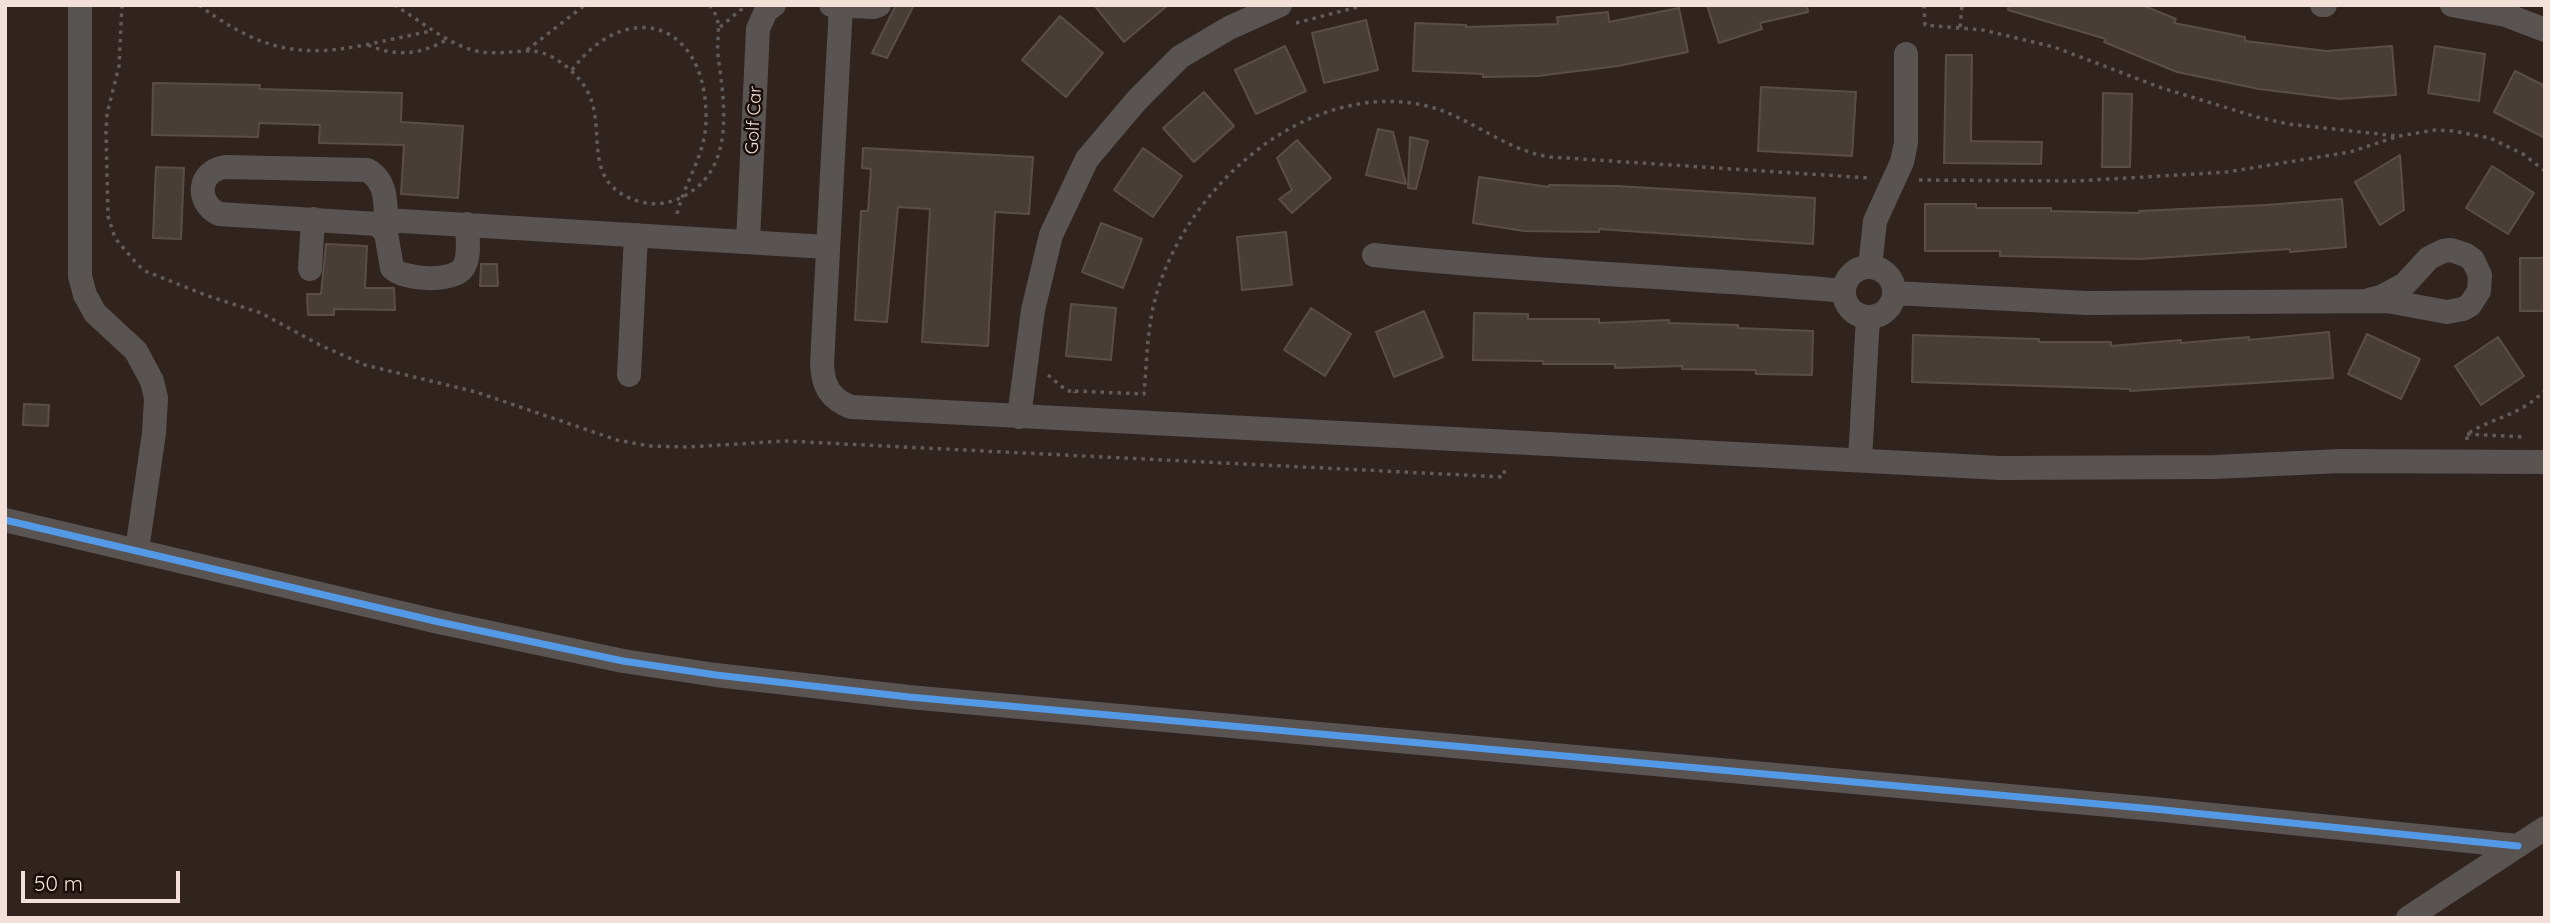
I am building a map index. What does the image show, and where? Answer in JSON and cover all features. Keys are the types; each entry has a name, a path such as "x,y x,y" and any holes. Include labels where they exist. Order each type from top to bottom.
{"street":[{"path":"80,5 80,275 85,295 95,313 136,351 146,365 156,398 154,433 136,550"},
{"name":"Golf Car","path":"748,241 758,29 766,11 774,5"},
{"path":"831,5 879,5"},
{"path":"2452,5 2507,15 2545,30"},
{"path":"841,6 822,374 828,392 834,399 851,407 2000,468 2203,467 2340,461 2545,463"},
{"path":"1019,417 1033,310 1051,235 1087,159 1137,100 1180,57 1229,28 1284,15"},
{"path":"1870,267 1875,221 1902,162 1906,143 1906,54"},
{"path":"467,224 467,261 459,272 446,277 408,276 396,272 389,261 386,227 384,191 379,178 373,173 360,169 225,167 211,172 203,184 203,199 219,214 371,222 386,227 467,224 827,247"},
{"path":"310,269 313,219"},
{"path":"629,375 636,235"},
{"path":"1374,256 1475,266 1745,282 1844,291"},
{"path":"1870,267 1887,275 1894,293 1886,311 1868,317 1858,315 1850,309 1845,301 1844,291 1852,274 1860,268 1870,267"},
{"path":"1894,293 2087,303 2369,300"},
{"path":"1860,460 1868,317"},
{"path":"5,520 531,642 716,675 909,697 2140,808 2518,846"},
{"path":"2408,918 2545,828"}],"path":[{"path":"122,5 119,66 107,114 106,132 108,216 115,238 137,264 152,274 261,313 347,358 382,371 476,392 617,440 649,446 688,447 785,441 1503,477 1512,442"},
{"path":"199,5 242,32 265,44 283,49 325,52 433,30"},
{"path":"394,5 448,39 475,51 490,53 527,50 554,58 572,70 585,85 594,103 597,115 596,153 600,167 610,183 627,196 647,203 667,203 681,198 701,185 714,166 720,150 725,117 718,46 720,27 709,5"},
{"path":"527,50 585,5"},
{"path":"720,27 729,17 748,5"},
{"path":"1284,15 1364,5"},
{"path":"1507,5 1513,5"},
{"path":"1924,5 1925,25 1960,27 2054,47 2162,88 2257,117 2319,129 2399,136"},
{"path":"1960,27 1962,5"},
{"path":"671,29 686,43 695,59 706,111 704,146 681,198 672,237"},
{"path":"572,70 581,55 600,36"},
{"path":"366,44 394,54 409,54 436,46 448,39"},
{"path":"1046,374 1067,391 1144,394 1148,334 1158,289 1176,244 1189,223 1236,168 1270,139 1311,118 1346,108 1382,103 1423,105 1472,125 1530,154 1894,180 2075,181 2216,173 2350,152 2399,136 2435,130 2472,133 2507,145 2545,171"},
{"path":"2467,435 2477,428 2510,416 2545,390"},
{"path":"1073,420 1074,391"},
{"path":"2467,435 2532,438"},
{"path":"2466,461 2467,435"}],"building":[{"path":"896,5 914,5 887,58 872,53"},
{"path":"1094,5 1168,5 1124,42"},
{"path":"1707,5 1807,5 1808,12 1760,23 1762,29 1719,43"},
{"path":"2009,5 2142,5 2176,19 2174,23 2245,37 2245,41 2326,51 2392,46 2396,95 2340,99 2259,89 2177,72 2104,42 2106,39 2008,10"},
{"path":"1679,8 1688,52 1618,66 1538,76 1483,77 1483,74 1413,71 1415,23 1466,27 1558,24 1557,17 1608,12 1609,22"},
{"path":"1060,16 1103,53 1066,97 1022,60"},
{"path":"1366,20 1378,70 1324,83 1312,33"},
{"path":"1285,46 1306,91 1256,114 1235,70"},
{"path":"2435,46 2485,54 2479,101 2428,93"},
{"path":"1946,55 1972,55 1971,141 2042,142 2041,164 1944,163"},
{"path":"2515,71 2545,86 2545,138 2494,112"},
{"path":"153,83 260,85 259,89 402,93 401,122 463,126 458,198 401,194 404,145 319,143 320,125 259,123 258,137 152,135"},
{"path":"1761,87 1856,92 1852,156 1758,151"},
{"path":"1204,92 1234,126 1194,162 1163,128"},
{"path":"2103,93 2132,94 2130,167 2102,167"},
{"path":"1378,129 1393,132 1406,184 1366,175"},
{"path":"1410,137 1428,141 1416,189 1408,188"},
{"path":"1297,140 1331,178 1292,213 1279,199 1292,190 1277,158"},
{"path":"863,148 1033,157 1029,214 995,212 988,346 922,342 930,209 898,207 887,322 855,320 861,211 868,211 871,169 862,168"},
{"path":"1143,148 1182,176 1153,217 1114,190"},
{"path":"2400,155 2404,210 2380,225 2355,182"},
{"path":"2492,166 2534,193 2508,234 2466,208"},
{"path":"156,167 184,168 181,239 153,238"},
{"path":"1479,177 1549,187 1617,186 1815,198 1813,244 1599,229 1599,232 1524,231 1473,223"},
{"path":"2342,199 2346,247 2141,259 2000,256 2000,251 1925,251 1925,204 1976,204 1976,208 2051,208 2051,211 2139,213"},
{"path":"1101,223 1142,239 1123,288 1082,272"},
{"path":"1286,232 1292,285 1242,290 1237,237"},
{"path":"326,244 367,246 365,288 394,288 395,310 334,309 334,315 308,315 307,294 321,294"},
{"path":"2520,258 2545,258 2545,311 2520,311"},
{"path":"481,264 497,264 498,286 480,286"},
{"path":"1071,304 1116,308 1111,360 1066,356"},
{"path":"1311,308 1351,334 1325,376 1284,350"},
{"path":"1424,311 1443,357 1394,377 1376,332"},
{"path":"1474,313 1528,314 1528,319 1599,319 1599,323 1669,320 1669,323 1813,331 1812,375 1756,374 1756,370 1682,369 1682,366 1615,368 1615,364 1473,360"},
{"path":"2329,332 2333,378 2130,391 1912,382 1913,335 2039,339 2039,342 2111,342 2111,346 2249,337 2249,340"},
{"path":"2367,334 2420,359 2401,399 2348,374"},
{"path":"2498,337 2524,376 2481,405 2455,366"},
{"path":"24,404 49,405 48,426 23,425"}],"cycle path":[{"path":"5,520 439,622 623,661 716,675 909,697 2154,809 2518,846"}]}
